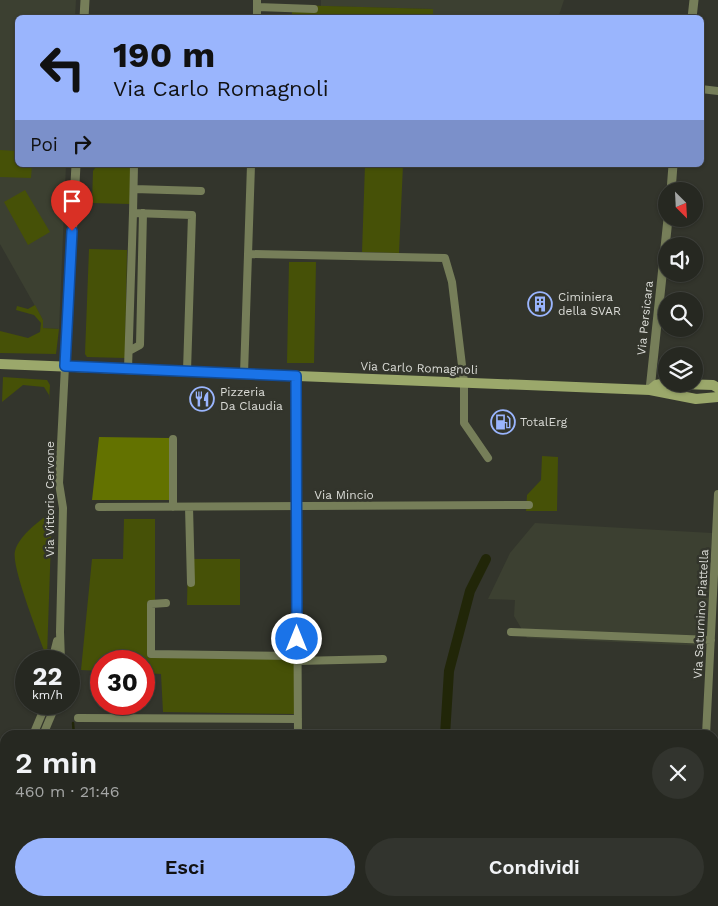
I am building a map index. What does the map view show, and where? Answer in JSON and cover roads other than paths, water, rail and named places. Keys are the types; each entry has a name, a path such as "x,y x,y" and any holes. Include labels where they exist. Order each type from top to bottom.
{"main road":[{"name":"Via Carlo Romagnoli","path":"0,364 650,390 696,399 718,397"},
{"path":"650,390 658,385"},
{"path":"703,385 713,385 718,388"}],"street":[{"path":"84,15 85,0"},
{"path":"692,15 694,0"},
{"path":"257,3 314,9"},
{"path":"704,89 718,91"},
{"path":"65,366 76,167"},
{"path":"128,369 134,167"},
{"path":"244,374 251,167"},
{"path":"671,182 673,167"},
{"path":"134,189 201,191"},
{"path":"133,213 192,215 187,371"},
{"path":"129,351 140,345 142,213"},
{"name":"Via Persicara","path":"650,390 667,228"},
{"path":"248,254 445,258 452,282 464,382 464,423 488,458"},
{"name":"Via Vittorio Cervone","path":"61,650 63,508 59,483 65,366"},
{"path":"296,376 298,730"},
{"path":"173,440 173,507"},
{"name":"Via Saturnino Piattella","path":"706,730 711,640 715,614 718,494"},
{"name":"Via Mincio","path":"99,507 529,505"},
{"path":"189,507 191,583"},
{"path":"166,603 151,604 151,654 383,659"},
{"name":"Via Vittorio Cervone","path":"55,650 60,632"},
{"path":"512,632 711,640"},
{"path":"709,675 718,676"},
{"path":"35,730 41,715"},
{"path":"45,730 51,715"},
{"path":"78,718 298,719"}],"waterway":[{"path":"445,730 449,671 470,591 486,559"},
{"path":"73,723 74,730"}],"place":[{"name":"Ciminiera della SVAR","path":"540,304"},
{"name":"Pizzeria Da Claudia","path":"202,399"},
{"name":"TotalErg","path":"503,422"}]}
